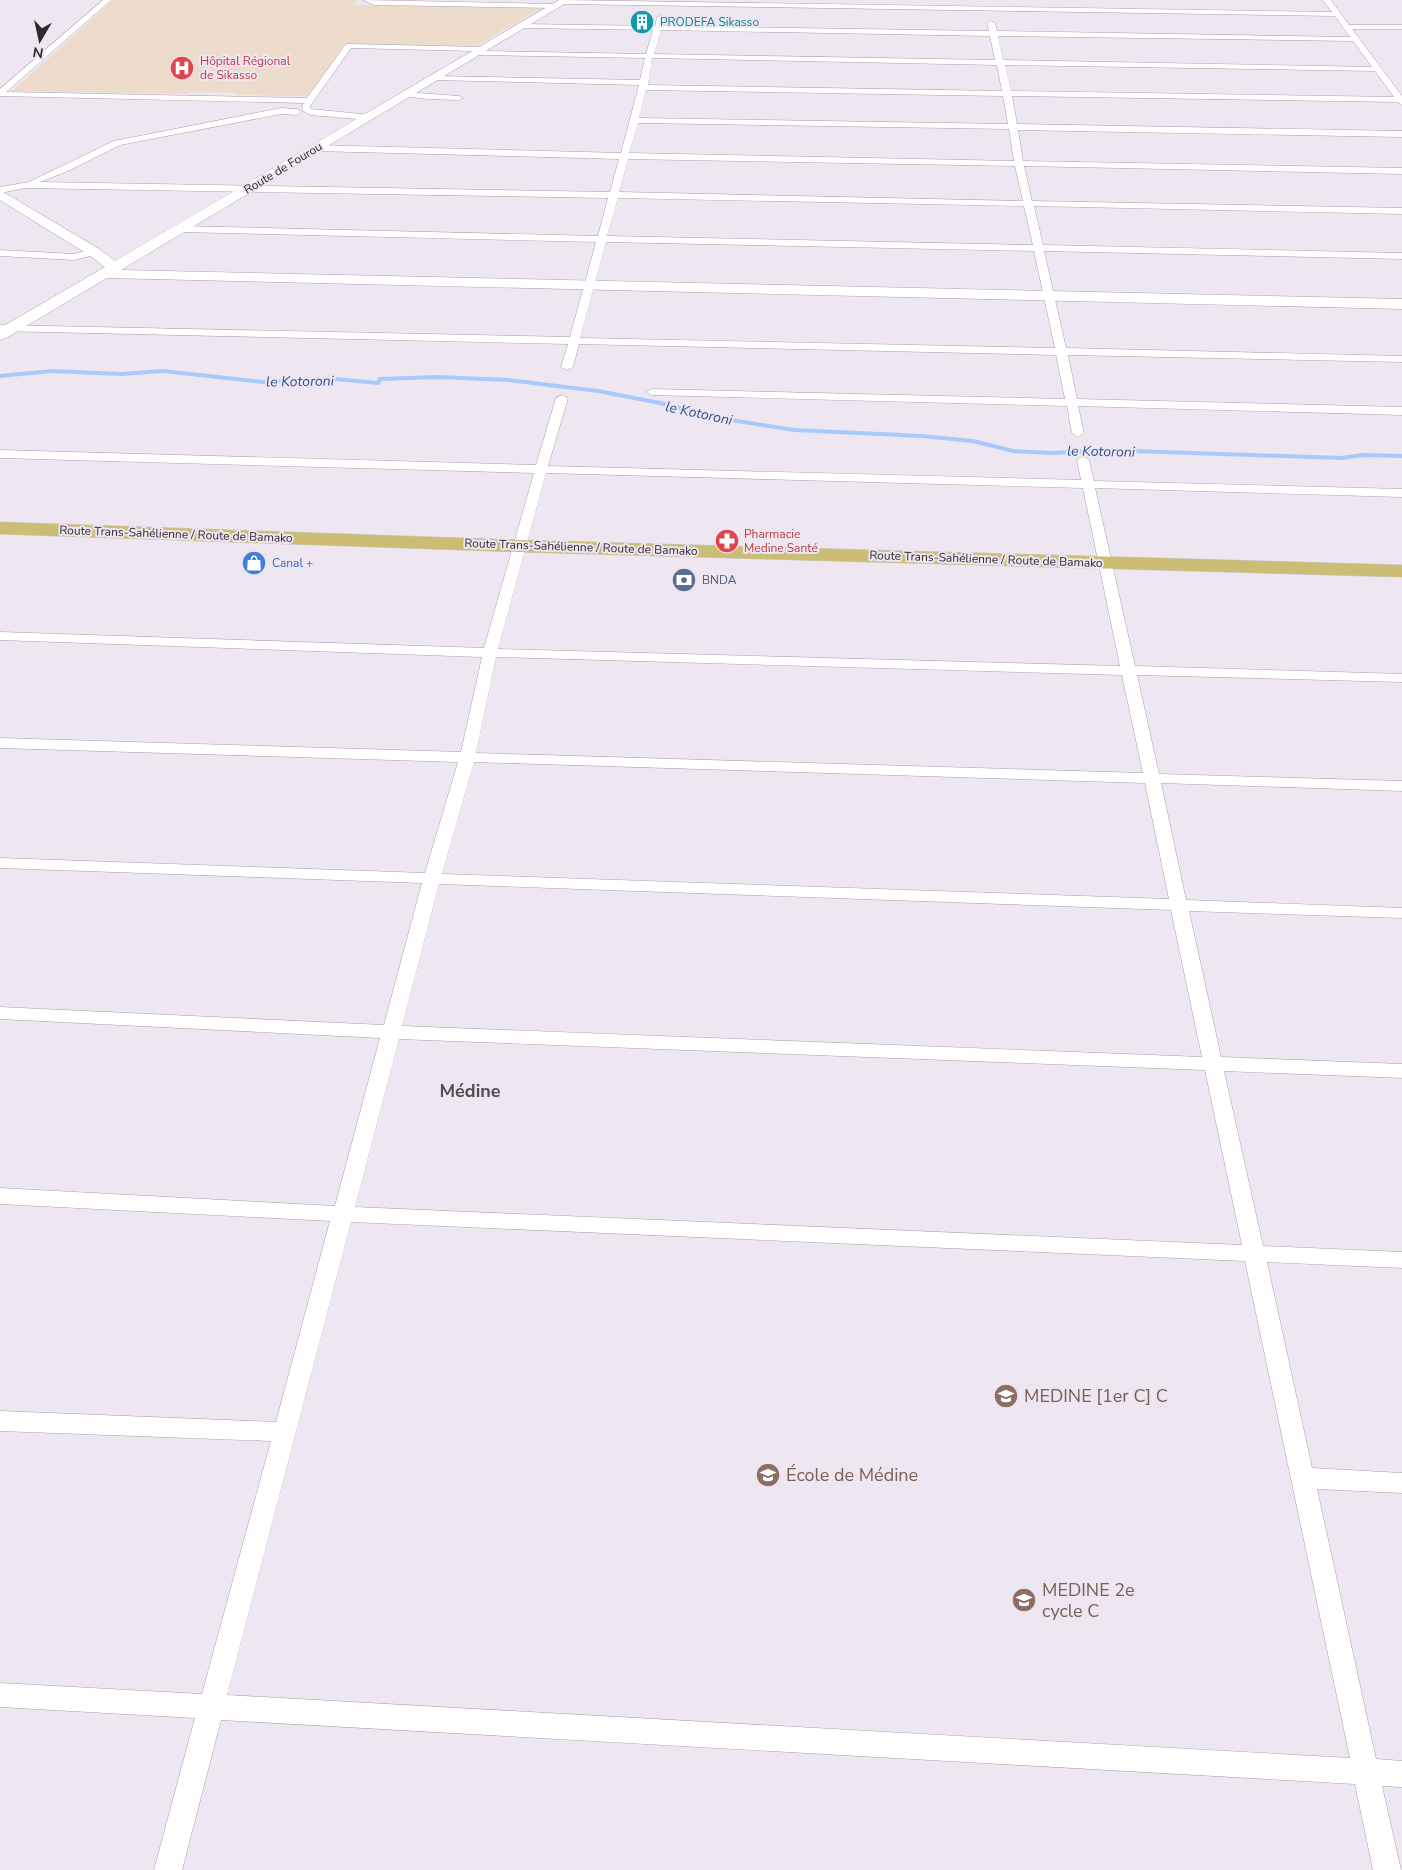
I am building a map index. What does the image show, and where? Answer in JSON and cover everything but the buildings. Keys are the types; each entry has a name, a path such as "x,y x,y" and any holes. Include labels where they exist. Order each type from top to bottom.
{"highway":[{"name":"Route Trans-Sahélienne / Route de Bamako","path":"0,528 518,550"},
{"name":"Route Trans-Sahélienne / Route de Bamako","path":"0,538 518,550 1106,568 1402,582"},
{"name":"Route Trans-Sahélienne / Route de Bamako","path":"1106,568 1402,571"}],"street":[{"path":"0,93 107,0"},
{"path":"367,0 374,3 987,4 1337,14"},
{"path":"1327,0 1401,101"},
{"path":"567,367 588,285 602,240 612,196 644,85 649,56 666,2"},
{"name":"Route de Fourou","path":"3,331 182,229 562,3"},
{"path":"987,4 1007,93 1018,164 1050,296 1078,433"},
{"path":"521,26 1355,39"},
{"path":"1346,26 1402,27"},
{"path":"314,113 308,111 306,106 349,46 562,55 1378,69"},
{"path":"559,63 562,55"},
{"path":"434,78 554,76 644,85 1401,101"},
{"path":"0,93 311,101"},
{"path":"407,94 460,98"},
{"path":"0,190 25,185 65,169 117,143 280,111 368,117"},
{"path":"634,120 1402,134"},
{"path":"316,148 1402,171"},
{"path":"25,185 251,187 1402,211"},
{"path":"0,194 94,252 110,270 123,275 1402,304"},
{"path":"182,229 602,240 1038,247 1402,256"},
{"path":"0,253 74,257 94,252"},
{"path":"3,331 574,340 1402,359"},
{"path":"652,392 1402,411"},
{"path":"168,1870 432,878 467,759 490,653 562,398"},
{"path":"2,457 1402,492"},
{"path":"1083,460 1387,1870"},
{"path":"0,636 490,653 1402,678"},
{"path":"0,743 467,759 1402,786"},
{"path":"0,863 1402,913"},
{"path":"0,1013 391,1032 1402,1071"},
{"path":"0,1196 343,1214 1402,1260"},
{"path":"0,1421 285,1432"},
{"path":"1302,1478 1402,1483"},
{"path":"0,1695 1402,1774"}],"shaded area":[{"name":"Hôpital Régional de Sikasso","path":"113,0 357,0 354,5 540,9 476,46 345,44 308,96 190,92 189,94 12,91"}],"waterway":[{"name":"le Kotoroni","path":"0,376 52,371 122,374 163,371 263,382 335,379 378,383 380,379 438,377 508,380 598,391 660,403 718,418 794,430 922,436 973,441 1013,451 1053,453 1104,450 1341,458 1363,455 1402,456"}],"place":[{"name":"PRODEFA Sikasso","path":"642,22"},
{"name":"Hôpital Régional de Sikasso","path":"182,68"},
{"name":"Pharmacie Medine Santé","path":"727,541"},
{"name":"Canal +","path":"254,563"},
{"name":"BNDA","path":"684,580"},
{"name":"MEDINE [1er C] C","path":"1006,1396"},
{"name":"École de Médine","path":"768,1475"},
{"name":"MEDINE 2e cycle C","path":"1024,1600"}],"district":[{"name":"Médine","path":"470,1091"}]}
